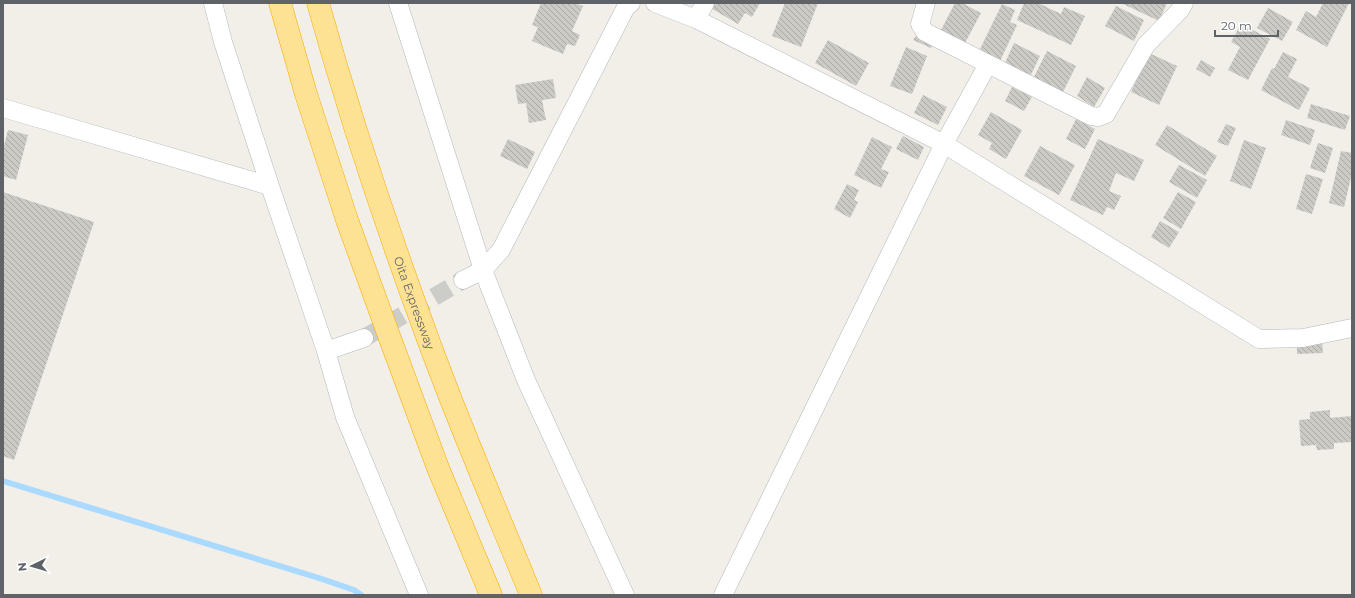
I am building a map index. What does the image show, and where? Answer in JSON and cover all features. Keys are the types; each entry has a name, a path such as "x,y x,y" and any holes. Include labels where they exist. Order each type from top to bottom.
{"highway":[{"path":"280,3 306,94 347,220 438,468 491,595"},
{"name":"Oita Expressway","path":"318,3 341,86 378,199 425,331 473,456 531,595"}],"street":[{"path":"213,3 223,42 326,351 345,417 419,595"},
{"path":"398,3 483,270 526,380 625,595"},
{"path":"463,280 483,270 501,250 626,6 631,3"},
{"path":"655,3 696,19 944,144 1259,338 1303,338 1352,328"},
{"path":"696,19 705,3"},
{"path":"926,3 920,24 925,32 1091,116 1098,117 1106,114 1146,45 1180,10 1184,3"},
{"path":"723,595 944,144 988,64"},
{"path":"3,108 270,186"},
{"path":"326,351 364,338"}],"building":[{"path":"541,3 574,3 583,6 572,31 580,35 575,46 567,44 563,54 532,41 538,27 532,25"},
{"path":"711,3 760,3 752,17 745,13 738,24 709,7"},
{"path":"785,3 818,3 801,47 772,36"},
{"path":"955,3 962,3 981,13 965,43 941,30"},
{"path":"1024,3 1038,3 1061,14 1064,7 1085,16 1071,45 1017,20"},
{"path":"1121,3 1167,3 1159,21"},
{"path":"1323,3 1349,3 1327,47 1296,30 1306,11 1316,17"},
{"path":"1002,4 1015,10 1010,22 1017,25 1000,61 979,51"},
{"path":"1116,6 1144,20 1134,41 1105,26"},
{"path":"1268,8 1293,22 1282,41 1257,28"},
{"path":"1241,24 1270,39 1248,80 1228,70 1240,47 1231,42"},
{"path":"916,36 933,44 931,48 913,40"},
{"path":"828,40 869,63 856,86 815,63"},
{"path":"1014,43 1040,56 1030,77 1004,65"},
{"path":"906,47 927,56 912,94 890,86"},
{"path":"1047,51 1076,66 1062,94 1033,79"},
{"path":"1283,52 1297,59 1288,77 1310,88 1299,110 1261,90 1272,68 1274,69"},
{"path":"1149,53 1177,66 1159,105 1131,92"},
{"path":"1201,60 1215,68 1210,77 1196,69"},
{"path":"1087,77 1105,88 1094,107 1077,96"},
{"path":"553,79 556,98 542,100 546,120 529,123 526,103 518,104 515,85"},
{"path":"1012,87 1032,97 1024,111 1005,101"},
{"path":"923,95 947,107 938,125 914,113"},
{"path":"1311,104 1350,116 1345,130 1307,118"},
{"path":"991,112 1022,130 1006,159 989,149 992,143 978,135"},
{"path":"1076,119 1095,129 1085,149 1066,139"},
{"path":"1286,120 1315,130 1310,145 1281,135"},
{"path":"1226,124 1236,128 1228,146 1217,142"},
{"path":"1167,125 1217,156 1205,176 1155,145"},
{"path":"8,130 28,135 16,180 3,176 3,150"},
{"path":"903,136 924,147 918,160 896,149"},
{"path":"872,137 892,147 881,169 889,172 881,188 854,175"},
{"path":"508,139 535,152 527,169 500,156"},
{"path":"1098,139 1144,160 1134,181 1116,173 1109,191 1121,196 1114,210 1107,207 1103,215 1070,200"},
{"path":"1244,140 1266,148 1251,189 1230,181"},
{"path":"1318,143 1333,148 1325,173 1310,168"},
{"path":"1040,146 1075,165 1059,195 1024,176"},
{"path":"1341,151 1352,153 1352,173 1344,207 1329,203"},
{"path":"1179,165 1207,180 1197,198 1169,182"},
{"path":"1306,174 1323,179 1312,214 1296,209"},
{"path":"847,184 859,190 854,200 858,202 850,218 834,209"},
{"path":"3,192 94,222 14,460 3,456"},
{"path":"1178,192 1196,202 1181,229 1163,218"},
{"path":"1160,221 1179,232 1169,248 1151,237"},
{"path":"1322,342 1323,353 1297,354 1297,343"},
{"path":"1330,410 1330,418 1352,416 1352,442 1334,443 1334,449 1317,450 1316,445 1301,446 1299,420 1310,419 1310,412"}],"waterway":[{"path":"3,481 322,579 354,590 361,595"}],"tunnel":[{"path":"364,338 463,280"}]}
